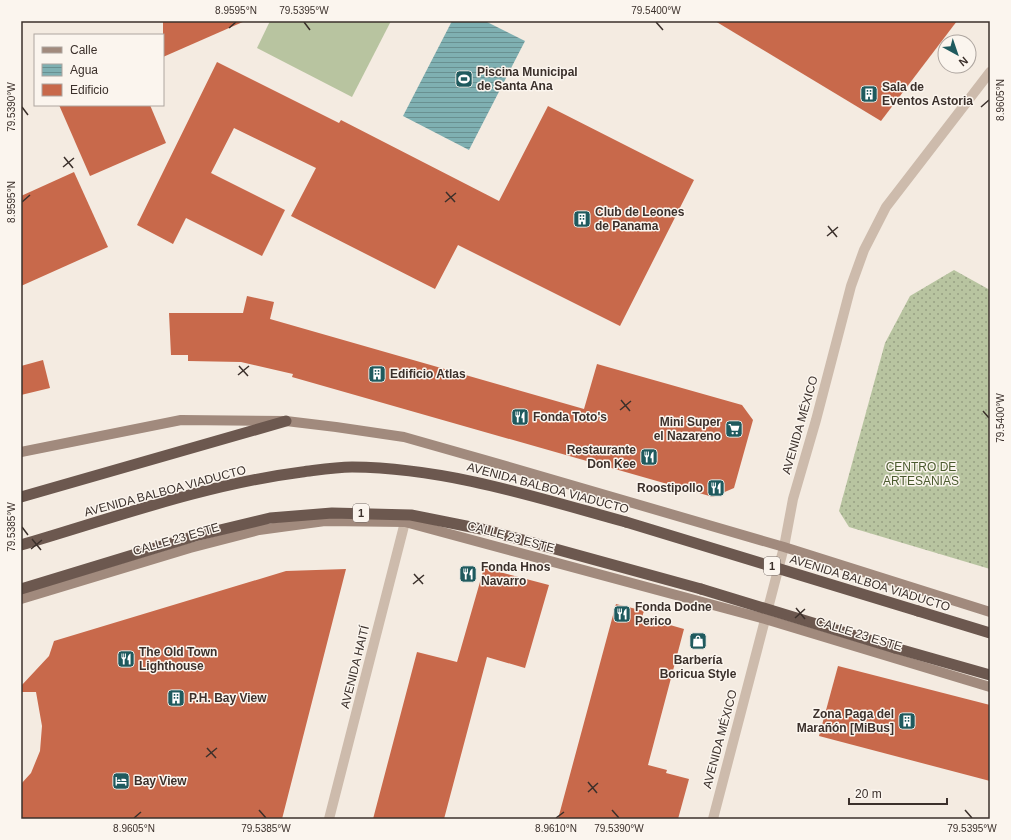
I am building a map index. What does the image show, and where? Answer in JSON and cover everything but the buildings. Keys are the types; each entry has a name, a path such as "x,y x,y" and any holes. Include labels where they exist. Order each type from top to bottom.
{"highway":[{"path":"21,497 286,421"},
{"name":"AVENIDA BALBOA VIADUCTO","path":"21,545 186,496 270,476 350,467 412,470 484,483 619,520 990,633"},
{"name":"1","path":"21,589 195,536 270,518 332,513 411,514 486,530 701,589 895,648 990,675"}],"main road":[{"path":"21,452 181,420 286,421"},
{"name":"1","path":"286,421 404,437 784,547 990,612"},
{"name":"CALLE 23 ESTE","path":"21,599 190,548 259,530 325,521 405,522 765,619 990,687"}],"street":[{"name":"AVENIDA MÉXICO","path":"712,819 784,547 793,499 818,413 851,286 864,250 886,207 990,72"},
{"name":"AVENIDA HAITÍ","path":"330,819 405,522"}],"green space":[{"path":"270,21 391,21 352,97 257,48"},
{"name":"CENTRO DE ARTESANIAS","path":"954,270 990,290 990,569 849,527 839,511 885,343 910,296"}],"water":[{"name":"Piscina Municipal de Santa Ana","path":"452,21 485,21 525,41 469,150 403,116"}],"place":[{"name":"Piscina Municipal de Santa Ana","path":"464,79"},
{"name":"Sala de Eventos Astoria","path":"869,94"},
{"name":"Club de Leones de Panama","path":"582,219"},
{"name":"Edificio Atlas","path":"377,374"},
{"name":"Fonda Toto's","path":"520,417"},
{"name":"Mini Super el Nazareno","path":"734,429"},
{"name":"Restaurante Don Kee","path":"649,457"},
{"name":"Roostipollo","path":"716,488"},
{"name":"Fonda Hnos Navarro","path":"468,574"},
{"name":"Fonda Dodne Perico","path":"622,614"},
{"name":"Barbería Boricua Style","path":"698,641"},
{"name":"The Old Town Lighthouse","path":"126,659"},
{"name":"P.H. Bay View","path":"176,698"},
{"name":"Zona Paga del Marañón [MiBus]","path":"907,721"},
{"name":"Bay View","path":"121,781"}]}
